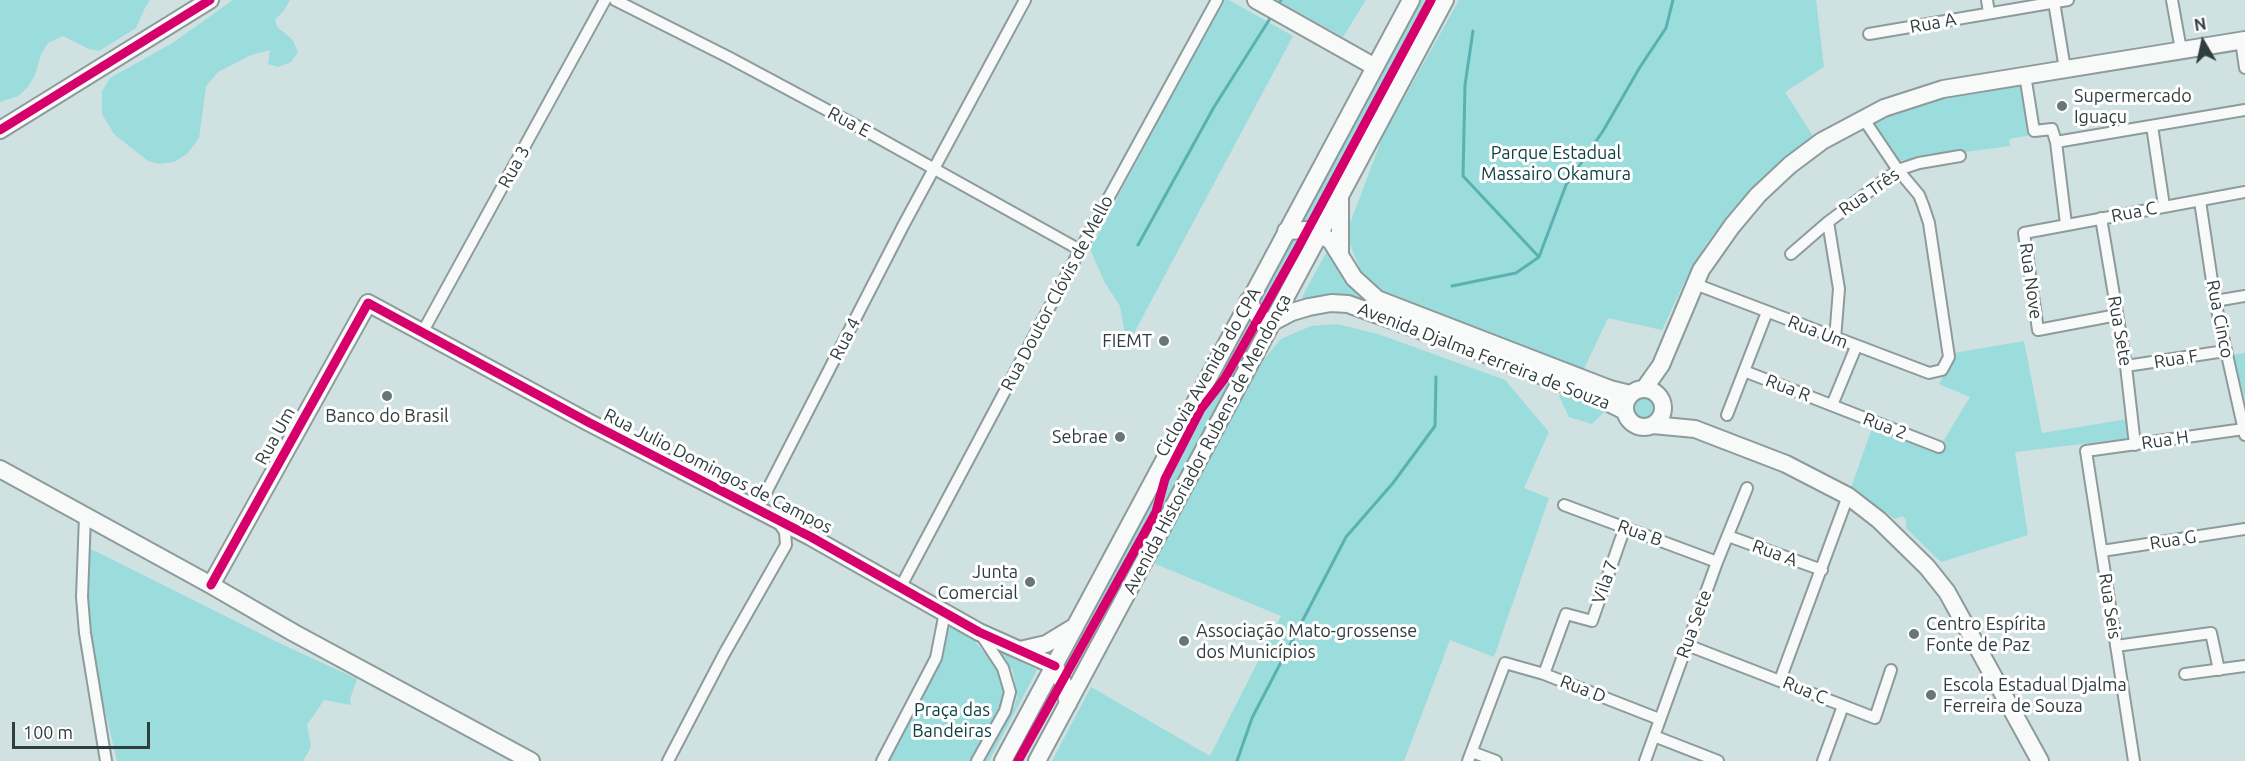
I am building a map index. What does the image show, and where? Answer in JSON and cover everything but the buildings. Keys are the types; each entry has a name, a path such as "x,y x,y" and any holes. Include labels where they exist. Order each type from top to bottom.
{"main road":[{"path":"0,121 194,0"},
{"path":"0,130 210,0"},
{"path":"1256,0 1375,67"},
{"name":"Avenida Historiador Rubens de Mendonça","path":"1003,761 1411,0"},
{"name":"Avenida Historiador Rubens de Mendonça","path":"1037,761 1444,0"},
{"path":"1637,392 1661,365 1701,270 1720,243 1758,195 1790,165 1822,141 1884,108 1943,89 2243,40"},
{"path":"1340,195 1340,254"},
{"path":"1286,231 1300,230 1318,233"},
{"name":"Avenida Djalma Ferreira de Souza","path":"1318,233 1331,241 1354,278 1377,299 1595,396 1625,411 1630,420 1638,426 1695,429 1786,464 1848,496 1904,542 1947,592 2040,761"},
{"path":"1248,301 1258,316 1273,322"},
{"name":"Rua Julio Domingos de Campos","path":"368,303 588,422 811,537 979,632 1055,666"},
{"name":"Rua Um","path":"211,585 368,303"},
{"name":"Avenida Djalma Ferreira de Souza","path":"1273,322 1292,312 1309,307 1331,303 1348,304 1610,389 1655,392 1663,403 1695,429"},
{"path":"1653,425 1661,417 1663,403 1661,365"},
{"name":"Avenida Djalma Ferreira de Souza","path":"1625,411 1627,399 1637,392"},
{"path":"0,469 294,633 531,761"},
{"path":"1020,650 1047,644 1077,625"},
{"path":"1055,666 1064,685 1068,704"}],"street":[{"name":"Rua 3","path":"422,333 605,0"},
{"name":"Rua E","path":"615,0 728,57 1080,250"},
{"name":"Rua 4","path":"757,510 934,168 1025,0"},
{"name":"Rua Doutor Clóvis de Mello","path":"900,588 1080,250 1217,0"},
{"path":"1987,0 1989,13"},
{"name":"Rua A","path":"1869,34 2067,0"},
{"path":"2172,0 2181,50"},
{"path":"2054,2 2065,69"},
{"path":"2243,40 2245,69"},
{"path":"2025,75 2034,131 2052,129 2056,142 2066,224"},
{"path":"2056,142 2245,110"},
{"path":"1863,118 1898,170"},
{"path":"2152,126 2164,206"},
{"name":"Rua Três","path":"1791,254 1828,222 1898,170 1960,156"},
{"name":"Rua Um","path":"1695,284 1929,373 1942,370 1949,357 1929,223 1919,195 1898,170"},
{"name":"Rua C","path":"2024,233 2245,192"},
{"name":"Rua Cinco","path":"2200,201 2215,301 2245,432"},
{"name":"Rua Sete","path":"2101,218 2126,366 2135,445"},
{"path":"1828,222 1839,289 1835,339"},
{"name":"Rua Nove","path":"2024,233 2038,330 2117,315"},
{"path":"2215,301 2245,296"},
{"name":"Rua R","path":"1727,415 1767,312"},
{"path":"1832,405 1856,347"},
{"name":"Rua F","path":"2126,366 2225,351"},
{"name":"Rua R","path":"1744,371 1832,405"},
{"name":"Rua 2","path":"1832,405 1939,447"},
{"name":"Rua H","path":"2086,451 2245,432"},
{"name":"Rua Seis","path":"2086,451 2134,761"},
{"name":"Rua Sete","path":"1645,761 1717,562 1747,488"},
{"path":"1780,680 1848,496"},
{"name":"Rua B","path":"1564,505 1717,562"},
{"path":"85,516 82,597 85,633 106,761"},
{"path":"777,520 785,532 786,545"},
{"name":"Vila 7","path":"1544,674 1566,614 1592,621 1624,527"},
{"name":"Rua G","path":"2102,551 2245,529"},
{"name":"Rua A","path":"1728,536 1822,570"},
{"path":"668,761 724,654 786,545 795,540 811,537"},
{"path":"882,761 936,658 945,612"},
{"path":"977,761 1005,711 1010,692 1003,668 979,632"},
{"path":"2116,646 2211,633 2219,670"},
{"name":"Rua C","path":"1687,645 1875,718 1891,670"},
{"name":"Rua D","path":"1470,756 1505,663 1544,674 1659,719"},
{"path":"2185,674 2245,666"},
{"path":"1823,761 1843,706"},
{"path":"1654,736 1718,761"},
{"path":"1470,756 1496,761"}],"green space":[{"path":"0,0 150,0 136,28 99,51 89,49 63,36 48,43 41,54 35,75 28,87 18,96 0,102"},
{"path":"233,0 290,0 275,20 277,27 292,39 298,52 291,62 278,67 268,64 270,50 251,55 218,72 206,86 199,138 187,154 174,162 159,164 148,161 114,134 102,114 102,91 110,78 171,44"},
{"path":"1223,0 1229,0 1293,36 1127,346 1120,306 1105,283 1090,249"},
{"path":"1276,0 1366,0 1343,37"},
{"path":"1419,0 1436,0 1314,227 1299,222"},
{"name":"Parque Estadual Massairo Okamura","path":"1459,0 1816,0 1824,67 1785,92 1813,136 1777,164 1733,209 1707,243 1684,283 1662,330 1608,318 1582,373 1402,302 1365,282 1346,234 1383,136"},
{"path":"2023,83 2031,135 2009,139 2010,146 1897,161 1870,119 1911,105 1987,87"},
{"path":"1292,235 1310,235 1265,318 1254,306"},
{"path":"1328,249 1377,303 1303,301 1302,297"},
{"path":"1248,315 1263,322 1067,681 1059,667"},
{"path":"1337,324 1378,334 1505,380 1549,432 1524,488 1549,498 1494,657 1450,640 1404,761 1052,761 1091,687 1210,756 1281,616 1153,563 1264,359 1281,339 1311,326"},
{"path":"2024,341 2042,433 2128,419 2131,438 2015,452 2028,535 1941,562 1906,528 1906,519 1902,516 1895,519 1851,488 1873,425 1939,448 1970,397 1939,384 1954,353"},
{"path":"2245,353 2245,400 2232,355"},
{"path":"1563,391 1608,408 1592,424 1569,417 1559,396"},
{"path":"1644,393 1654,397 1658,407 1654,417 1644,421 1634,417 1630,407 1634,397"},
{"path":"89,548 277,642 357,679 350,699 351,705 324,700 307,725 311,747 303,761 117,761 90,647 85,611"},
{"name":"Praça das Bandeiras","path":"950,627 972,638 995,665 1005,689 1006,701 974,761 888,761 939,661 945,631"},
{"path":"1001,652 1037,670 989,761 984,761 1015,705 1017,696 1013,671"},
{"path":"1056,676 1061,692 1024,761 1009,761"}],"waterway":[{"path":"1539,257 1566,185 1603,131 1640,67 1666,28 1673,0"},
{"path":"1138,245 1214,107 1271,17"},
{"path":"1452,286 1516,273 1539,257 1463,176 1465,85 1473,31"},
{"path":"1237,761 1252,718 1346,537 1393,483 1435,426 1436,377"}],"cycle path":[{"path":"0,130 210,0"},
{"name":"Ciclovia Avenida do CPA","path":"1018,761 1156,512 1165,479 1201,409 1225,378 1298,248 1431,0"},
{"path":"211,585 368,303 588,422 811,537 979,632 1055,666"}],"place":[{"name":"Supermercado Iguaçu","path":"2062,106"},
{"name":"FIEMT","path":"1164,341"},
{"name":"Banco do Brasil","path":"387,396"},
{"name":"Sebrae","path":"1120,437"},
{"name":"Junta Comercial","path":"1030,582"},
{"name":"Centro Espírita Fonte de Paz","path":"1914,634"},
{"name":"Associação Mato-grossense dos Municípios","path":"1184,641"},
{"name":"Escola Estadual Djalma Ferreira de Souza","path":"1931,695"}]}
